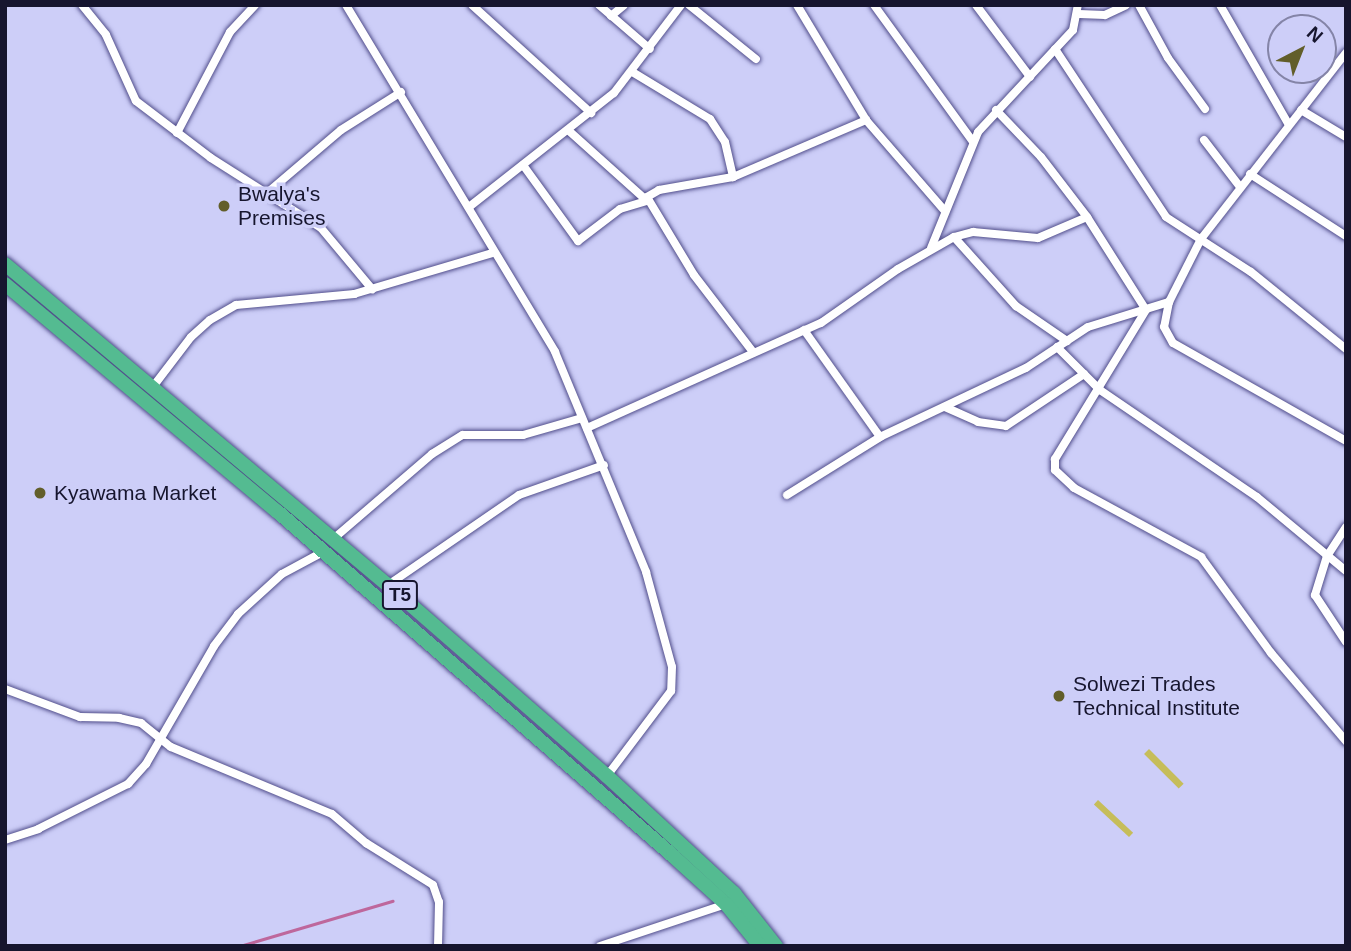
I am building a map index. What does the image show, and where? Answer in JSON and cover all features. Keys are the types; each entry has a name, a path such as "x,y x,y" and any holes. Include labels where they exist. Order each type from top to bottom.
{"highway":[{"name":"T5","path":"5,264 388,585 607,776 734,893 776,946"},
{"name":"T5","path":"5,284 321,552 726,904 760,946"}],"street":[{"path":"82,5 106,35 130,94 177,133 321,228 372,289"},
{"path":"177,133 230,32 255,5"},
{"path":"346,5 469,207 492,253 555,352 646,572 672,667 671,691 607,776"},
{"path":"472,5 591,113"},
{"path":"599,5 650,49"},
{"path":"611,16 624,5"},
{"path":"469,207 591,113 634,73 681,5"},
{"path":"689,5 756,59"},
{"path":"797,5 866,120 944,210"},
{"path":"874,5 972,142"},
{"path":"976,5 1030,77"},
{"path":"931,248 972,142 996,110 1073,30 1079,10 1105,15 1126,5"},
{"path":"1139,5 1168,58 1206,109"},
{"path":"1220,5 1289,125"},
{"path":"1055,49 1166,217 1251,272 1346,349"},
{"path":"1346,53 1201,239 1169,302 1164,327 1174,343 1346,441"},
{"path":"634,73 710,119 725,142 733,177"},
{"path":"267,193 341,130 401,92"},
{"path":"996,110 1034,149 1087,217 1146,310"},
{"path":"1301,110 1346,137"},
{"path":"523,165 578,241 620,209 647,201 659,190 733,177 866,120"},
{"path":"568,130 647,201 694,275 753,352"},
{"path":"1203,140 1240,187"},
{"path":"1250,174 1346,236"},
{"path":"587,428 821,323 931,248 954,237 973,232 1038,238 1087,217"},
{"path":"954,237 1016,306 1067,341"},
{"path":"152,388 191,337 210,320 236,306 334,298 492,253"},
{"path":"788,495 880,437 1026,368 1088,327 1169,302"},
{"path":"1146,310 1100,390 1055,459 1055,470 1074,488 1201,557 1271,653 1346,741"},
{"path":"804,330 880,437"},
{"path":"1057,347 1100,390 1257,497 1346,570"},
{"path":"945,407 978,422 1006,426 1084,374"},
{"path":"332,540 432,454 463,435 523,435 582,418"},
{"path":"388,585 519,495 604,465"},
{"path":"1346,527 1327,556 1315,595 1346,642"},
{"path":"5,840 116,793 138,775 160,740 187,687 238,614 282,575 321,552"},
{"path":"5,689 80,717 131,719 160,740 332,814 366,843 427,880 439,895 438,946"},
{"path":"600,946 726,904"}],"shaded area":[{"path":"1149,749 1184,784 1179,789 1144,754"},
{"path":"1098,800 1133,833 1129,837 1094,804"}],"waterway":[{"path":"240,946 392,901"}],"place":[{"name":"Bwalya's Premises","path":"224,206"},
{"name":"Kyawama Market","path":"40,493"},
{"name":"Solwezi Trades Technical Institute","path":"1059,696"}]}
